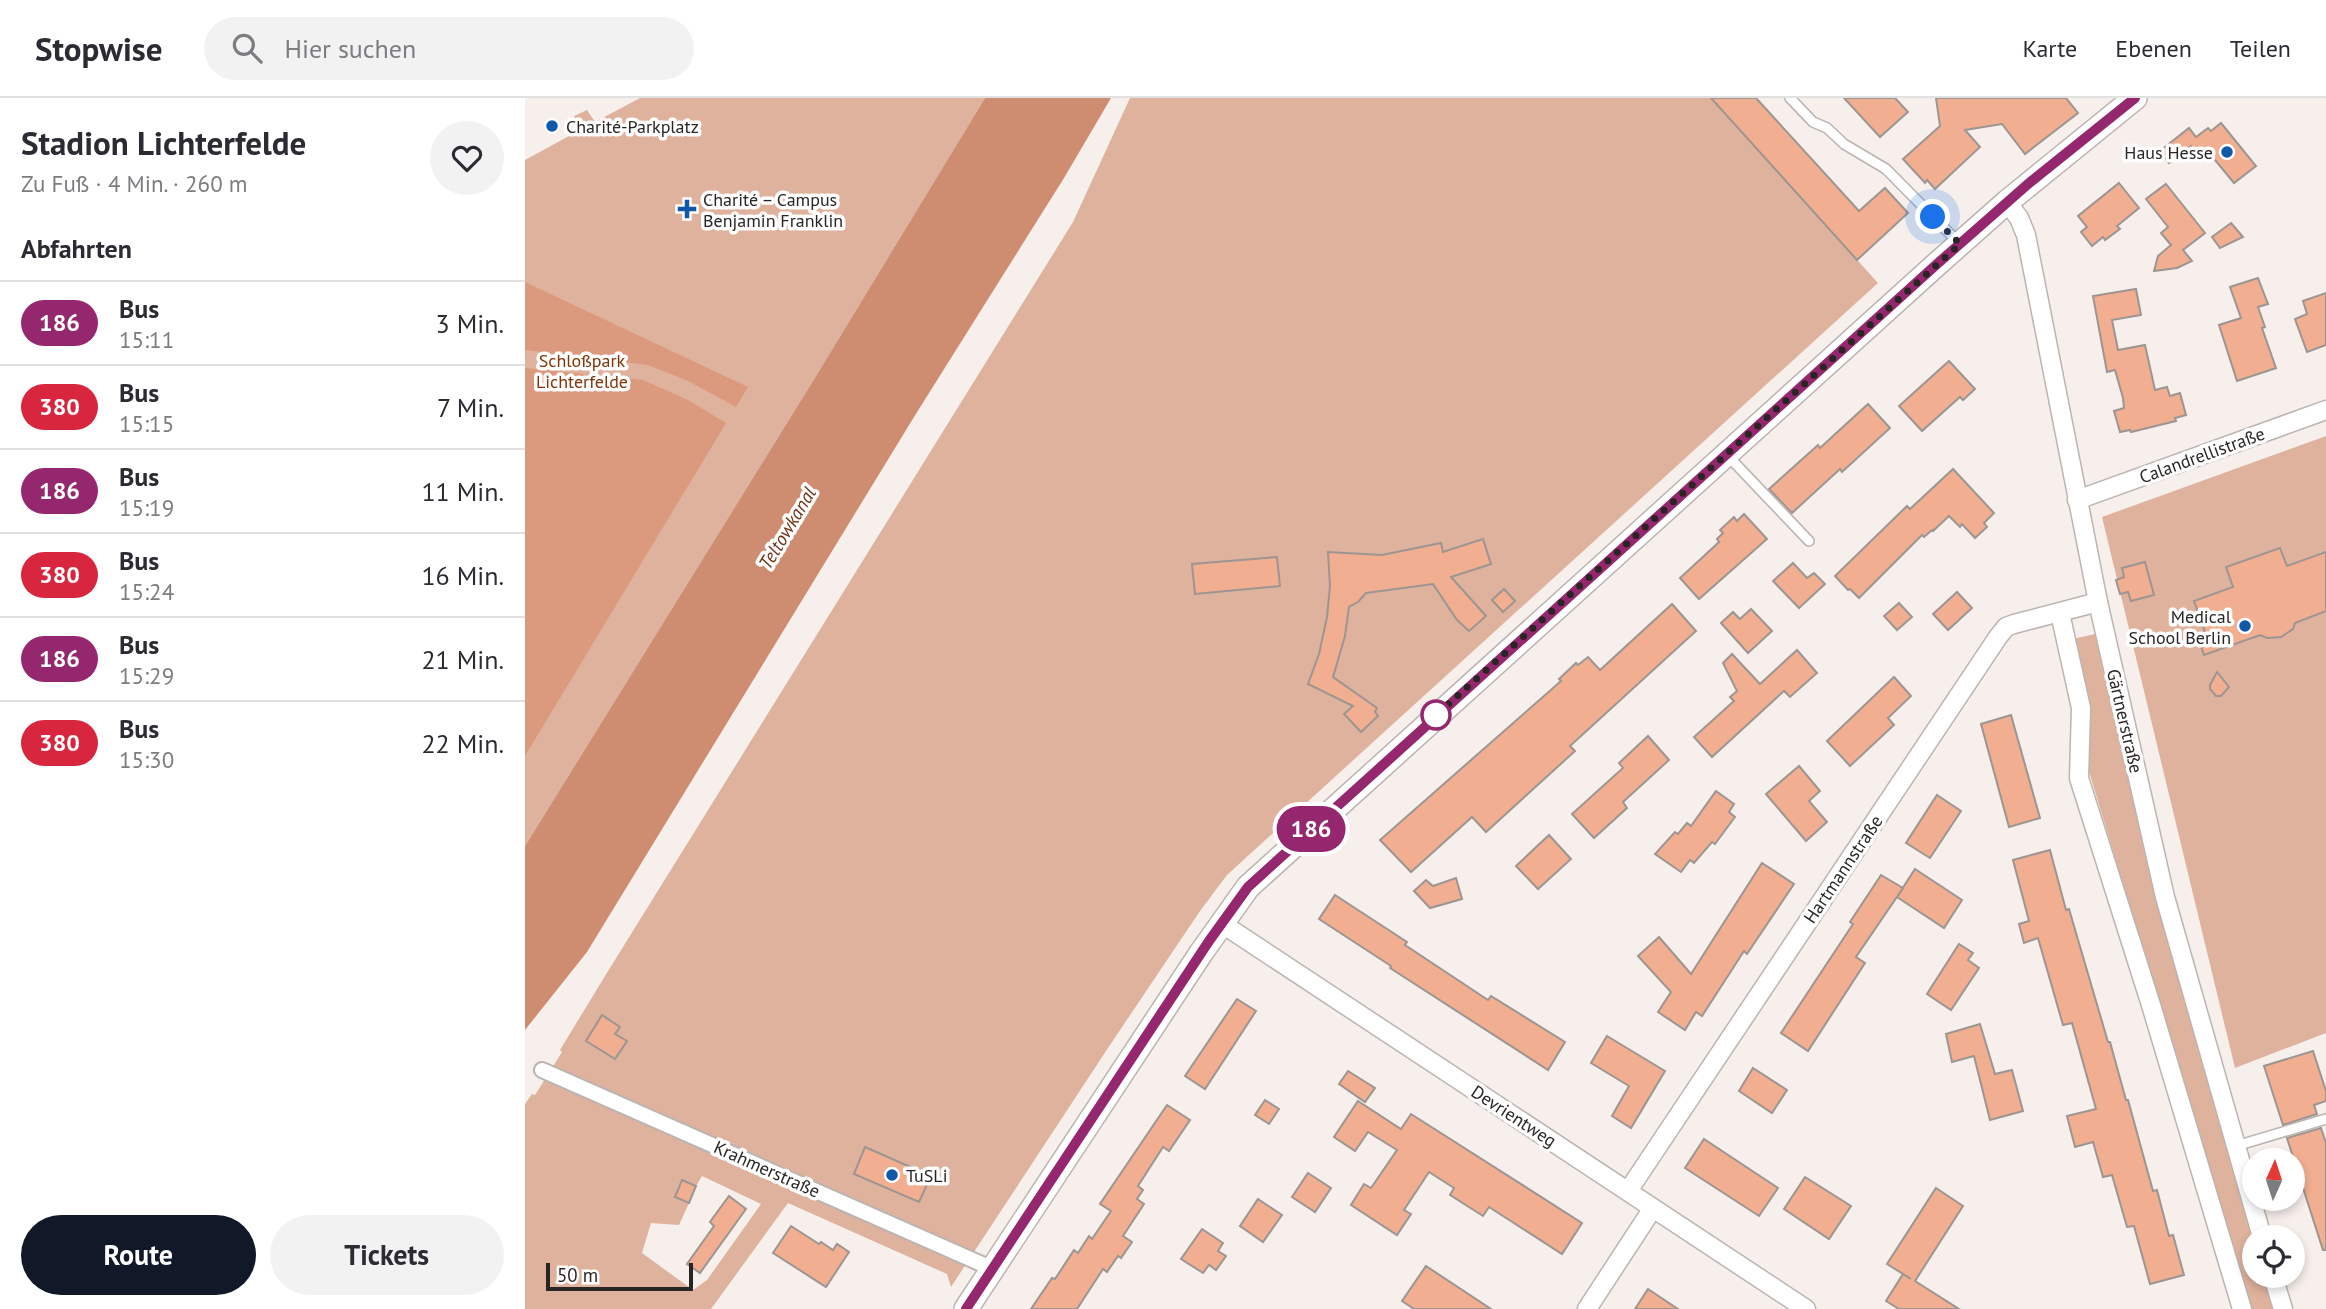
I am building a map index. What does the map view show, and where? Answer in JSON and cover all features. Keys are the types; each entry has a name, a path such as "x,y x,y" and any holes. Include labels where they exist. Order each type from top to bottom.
{"street":[{"path":"966,1309 1221,923 1248,887 2007,202 2132,99"},
{"name":"Gärtnerstraße","path":"2007,202 2019,218 2026,234 2098,601 2165,897 2258,1225"},
{"name":"Calandrellistraße","path":"2077,500 2326,410"},
{"name":"Hartmannstraße","path":"1628,1191 2006,627 2098,601"},
{"path":"2060,613 2081,708 2079,778 2155,1018 2242,1309"},
{"name":"Devrientweg","path":"1221,923 1806,1309"},
{"name":"Krahmerstraße","path":"542,1070 993,1269"},
{"path":"1587,1309 1653,1209"},
{"path":"2277,1288 2283,1309"}],"lane":[{"path":"1790,98 1814,122 1886,169 1960,244"},
{"path":"1727,454 1809,541"},
{"path":"2235,1146 2326,1119"}],"green space":[{"name":"Schloßpark Lichterfelde","path":"640,98 985,98 525,846 525,160 580,130 574,116 587,110 595,122"},
{"path":"1130,98 1711,98 1878,283 1227,875 1108,1048 951,1287 947,1274 788,1203 711,1309 525,1309 525,1104 532,1094 535,1095 562,1052 560,1050 605,976 1073,222","holes":["702,1176 761,1204 707,1280 693,1290 642,1253 651,1223 679,1225 689,1203 675,1197 682,1180 696,1186"]},
{"path":"2326,436 2326,1033 2235,1068 2102,517"},
{"path":"2095,634 2098,636 2155,893 2242,1198 2242,1211 2246,1211 2250,1225 2242,1225 2242,1279 2088,768 2088,701 2075,641 2077,638"},
{"path":"2245,1288 2269,1288 2275,1309 2251,1309"}],"shaded area":[{"path":"525,282 748,387 736,407 688,381 648,365 525,350"},
{"path":"525,368 643,380 688,400 726,423 525,756"}],"water":[{"name":"Teltowkanal","path":"985,98 1111,98 587,952 525,1030 525,846"}],"building":[{"path":"1711,98 1756,98 1859,211 1885,188 1908,213 1857,260"},
{"path":"1844,98 1895,98 1908,112 1880,137"},
{"path":"1936,98 2066,98 2078,113 2025,154 2002,124 1965,130 1980,147 1935,189 1927,180 1925,183 1903,159 1940,126"},
{"name":"Haus Hesse","path":"2221,123 2256,166 2234,183 2206,149 2198,155 2191,146 2169,163 2160,151 2189,128 2196,137"},
{"path":"2119,183 2139,208 2117,226 2120,229 2092,246 2081,232 2087,227 2078,216"},
{"path":"2166,184 2205,233 2183,250 2192,261 2177,268 2154,271 2158,256 2171,245 2161,233 2168,227 2146,199"},
{"path":"2231,223 2243,237 2220,248 2212,237"},
{"path":"2258,278 2268,304 2258,307 2265,327 2262,328 2276,368 2237,381 2219,325 2241,318 2230,287"},
{"path":"2136,289 2141,315 2112,320 2118,350 2145,345 2155,390 2167,387 2170,396 2180,393 2186,415 2175,418 2176,421 2131,432 2120,432 2114,411 2124,408 2123,398 2115,370 2107,372 2093,296"},
{"path":"2326,293 2326,345 2307,352 2295,319 2307,314 2303,301"},
{"path":"1949,361 1975,389 1963,400 1960,397 1922,431 1899,406"},
{"path":"1868,404 1890,428 1792,513 1769,489 1818,445 1820,448"},
{"path":"1953,469 1994,513 1984,523 1987,527 1975,538 1962,524 1960,527 1949,516 1933,531 1924,537 1922,535 1859,598 1848,590 1835,576 1907,506 1910,509"},
{"path":"1744,514 1767,539 1699,599 1680,578 1719,542 1717,539 1723,533 1720,530 1734,517 1737,521"},
{"path":"1483,539 1491,564 1451,577 1486,616 1469,631 1457,620 1433,584 1366,593 1349,607 1345,636 1333,677 1377,708 1375,712 1378,716 1361,732 1344,714 1353,706 1308,684 1319,654 1327,617 1330,586 1328,552 1382,555 1441,543 1443,552"},
{"path":"2280,548 2287,566 2326,552 2326,611 2295,623 2293,629 2281,637 2267,638 2260,635 2204,655 2198,638 2206,635 2194,601 2233,587 2226,567"},
{"path":"1277,557 1280,586 1195,594 1192,564"},
{"path":"2145,562 2154,595 2131,601 2128,592 2120,594 2116,580 2124,577 2122,568"},
{"path":"1793,563 1807,578 1814,573 1825,584 1799,608 1773,581"},
{"path":"1504,589 1515,601 1503,612 1492,600"},
{"path":"1957,592 1972,608 1948,630 1933,614"},
{"path":"1899,603 1912,617 1897,630 1884,616"},
{"path":"1672,604 1696,631 1570,746 1575,751 1486,832 1472,817 1411,872 1380,840 1561,681 1559,679 1576,663 1578,665 1588,657 1600,670"},
{"path":"1751,609 1772,631 1748,653 1721,623 1733,612 1740,619"},
{"path":"1797,650 1817,673 1790,697 1784,691 1712,757 1694,737 1734,701 1730,697 1737,691 1723,663 1732,654 1760,684"},
{"path":"2217,672 2229,687 2221,696 2216,696 2210,689"},
{"path":"1894,677 1911,696 1888,718 1894,725 1850,766 1827,741"},
{"path":"2011,715 2040,818 2009,827 1981,724"},
{"path":"1648,736 1669,760 1623,802 1627,808 1594,838 1572,814 1623,768 1619,763"},
{"path":"1799,766 1820,791 1809,801 1827,822 1806,841 1766,794"},
{"path":"1716,791 1734,804 1729,812 1735,817 1715,844 1712,842 1694,863 1690,860 1681,872 1655,854 1675,832 1678,834 1687,823 1691,826"},
{"path":"1937,795 1961,811 1930,858 1906,843"},
{"path":"1549,835 1571,859 1538,889 1516,866"},
{"path":"2050,850 2066,910 2069,909 2128,1100 2153,1191 2157,1190 2169,1236 2173,1235 2184,1275 2150,1284 2134,1226 2127,1227 2112,1175 2103,1177 2093,1142 2075,1147 2067,1116 2096,1109 2072,1023 2063,1025 2038,938 2024,943 2019,924 2029,921 2013,860"},
{"path":"1762,863 1794,884 1747,954 1744,951 1702,1016 1696,1012 1685,1030 1658,1012 1671,992 1638,956 1659,937 1691,974"},
{"path":"1915,869 1962,900 1944,928 1897,897"},
{"path":"1881,875 1903,888 1856,957 1865,963 1808,1051 1781,1033 1853,924 1850,922"},
{"path":"1456,878 1462,899 1430,908 1414,891 1426,880 1433,886"},
{"path":"1335,895 1488,1000 1491,996 1565,1042 1548,1070 1319,919"},
{"path":"1959,944 1973,953 1968,960 1979,968 1951,1010 1927,994"},
{"path":"1237,999 1256,1011 1205,1089 1185,1076"},
{"path":"602,1015 620,1027 615,1034 627,1041 615,1059 586,1041"},
{"path":"1980,1024 1995,1074 2012,1070 2023,1111 1990,1120 1974,1056 1952,1062 1946,1034"},
{"path":"1607,1036 1665,1071 1631,1128 1612,1116 1629,1086 1591,1063"},
{"path":"2313,1051 2326,1091 2326,1101 2314,1105 2317,1114 2283,1125 2264,1066"},
{"path":"1753,1068 1787,1090 1772,1113 1739,1091"},
{"path":"1348,1071 1375,1088 1365,1102 1339,1084"},
{"path":"1265,1100 1279,1109 1269,1124 1255,1115"},
{"path":"1358,1101 1401,1129 1411,1114 1582,1223 1562,1254 1489,1207 1483,1216 1450,1195 1454,1188 1429,1172 1404,1210 1411,1214 1397,1235 1351,1205 1364,1184 1371,1188 1397,1150 1368,1132 1355,1151 1334,1137"},
{"path":"1167,1105 1190,1120 1169,1151 1163,1147 1138,1186 1143,1190 1137,1199 1144,1204 1123,1236 1132,1242 1107,1272 1103,1269 1077,1309 1031,1309 1074,1250 1078,1253 1089,1236 1092,1239 1111,1211 1100,1204"},
{"path":"2321,1128 2326,1143 2326,1250 2323,1250 2305,1194 2305,1148 2290,1148 2287,1138"},
{"path":"1704,1139 1778,1188 1759,1216 1685,1168"},
{"name":"TuSLi","path":"865,1147 931,1176 919,1202 854,1174"},
{"path":"1308,1173 1331,1188 1315,1212 1292,1197"},
{"path":"1805,1177 1851,1206 1829,1239 1784,1209"},
{"path":"682,1180 696,1186 689,1203 675,1197"},
{"path":"1936,1188 1963,1206 1915,1281 1959,1309 1899,1309 1886,1301 1903,1274 1887,1264"},
{"path":"729,1196 746,1209 700,1273 687,1264 714,1226 710,1222"},
{"path":"1258,1199 1282,1215 1263,1242 1240,1226"},
{"path":"791,1226 819,1244 821,1242 833,1250 837,1244 849,1252 826,1287 773,1253"},
{"path":"1202,1229 1223,1243 1218,1251 1226,1256 1216,1270 1209,1265 1203,1273 1181,1259"},
{"path":"1426,1266 1491,1309 1414,1309 1402,1301"},
{"path":"1648,1289 1678,1309 1635,1309"}],"bus line":[{"name":"186","path":"966,1309 1221,923 1248,887 1937,264 2028,184 2135,98"}],"place":[{"name":"Charité-Parkplatz","path":"552,126"},
{"name":"Haus Hesse","path":"2227,152"},
{"name":"Charité – Campus Benjamin Franklin","path":"687,209"},
{"name":"Medical School Berlin","path":"2245,626"},
{"name":"TuSLi","path":"892,1175"}],"route":[{"path":"1436,715 1433,718 1960,244 1933,217"}]}
